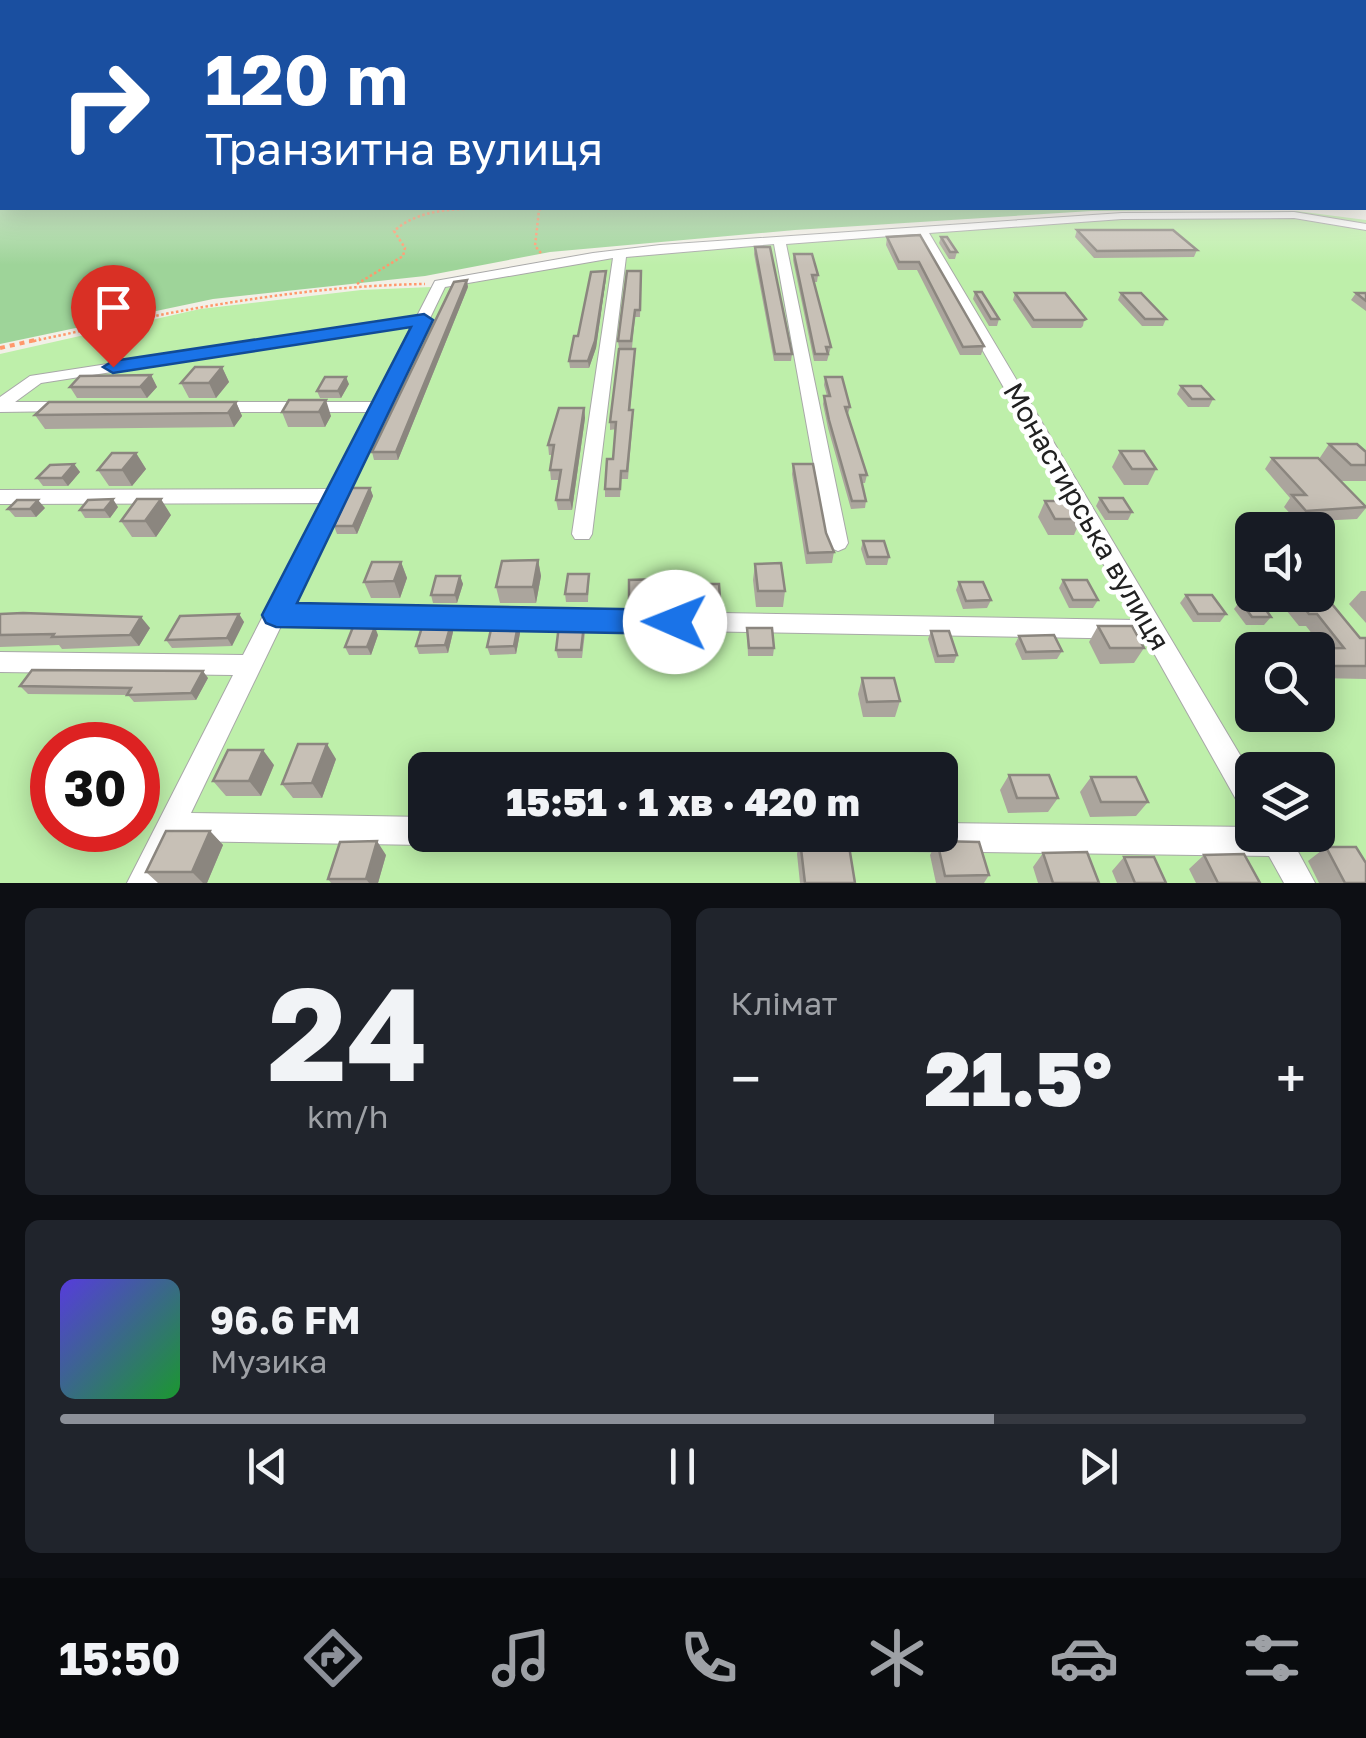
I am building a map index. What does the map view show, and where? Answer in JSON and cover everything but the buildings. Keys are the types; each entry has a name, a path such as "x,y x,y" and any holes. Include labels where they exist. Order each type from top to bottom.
{"street":[{"path":"142,883 440,284 620,254 1122,216 1294,215 1366,227"},
{"name":"Монастирська вулиця","path":"922,232 1235,771"},
{"path":"779,241 838,544"},
{"path":"582,534 620,254"},
{"path":"0,406 36,379 424,320"},
{"path":"0,406 76,407"},
{"path":"190,407 380,407"},
{"path":"0,497 336,496"},
{"path":"276,615 1154,630"},
{"path":"0,662 252,665"},
{"path":"170,827 408,831"},
{"path":"958,836 1235,838"},
{"path":"1282,852 1300,883"}],"path":[{"path":"356,284 403,256 405,248 394,231 408,219 424,214 484,210"},
{"path":"539,210 534,246 550,264"},
{"path":"0,348 206,304 356,284 440,284"}],"green space":[{"path":"0,210 1198,210 1091,211 795,230 550,252 425,276 213,299 0,344"},
{"path":"1296,211 1366,220 1366,883 0,883 0,354 200,309 361,290 455,286 626,255 1051,217"}],"route":[{"path":"113,367 424,320 276,615 675,622"}]}
